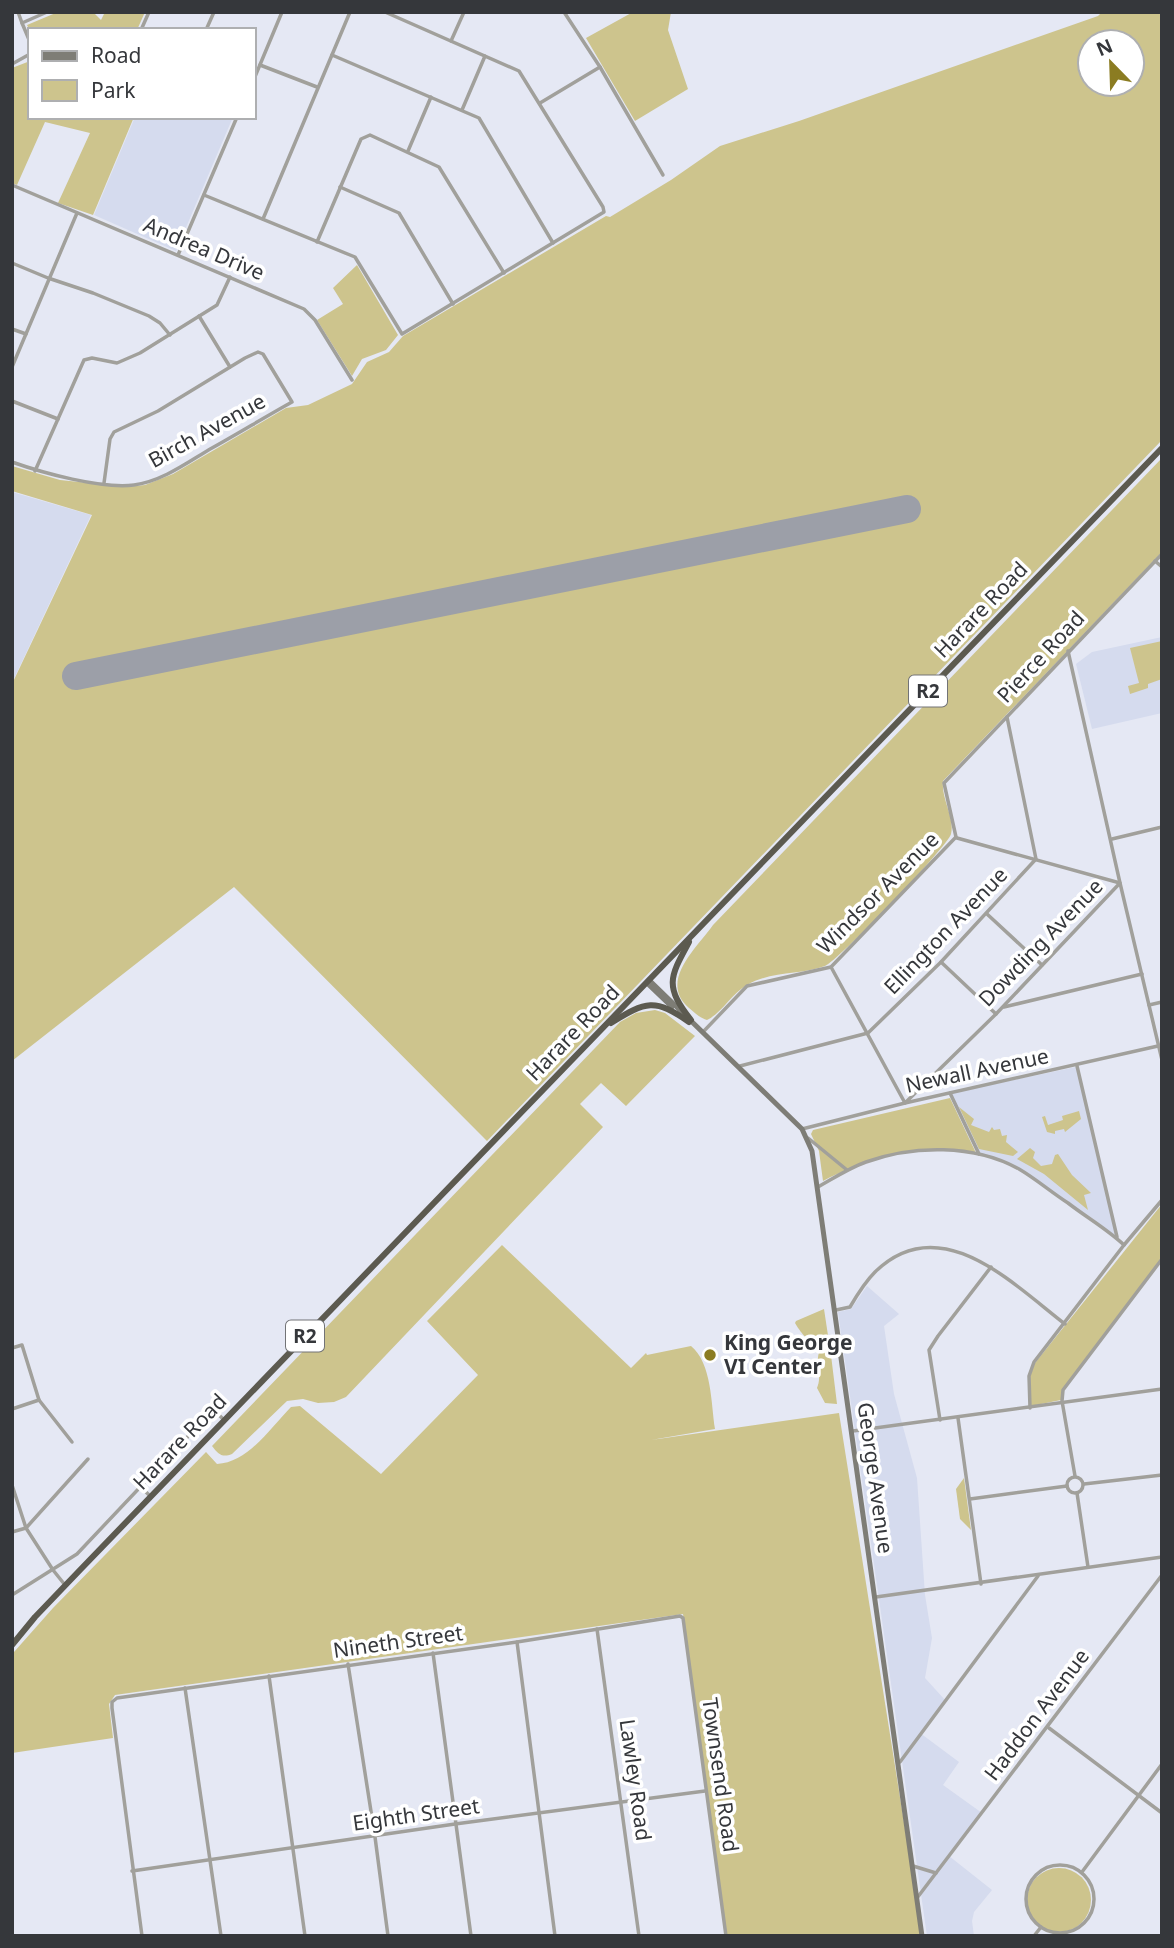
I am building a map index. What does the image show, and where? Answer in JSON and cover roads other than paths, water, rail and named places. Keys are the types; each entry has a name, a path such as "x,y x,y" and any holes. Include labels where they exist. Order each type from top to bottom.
{"highway":[{"name":"Harare Road","path":"12,1645 65,1585 1162,448"},
{"path":"690,1021 676,999 672,983 675,967 693,934"},
{"path":"601,1030 645,1006 668,1007 690,1021"}],"main road":[{"name":"George Avenue","path":"648,981 740,1066 802,1129 808,1138 816,1164 922,1936"}],"street":[{"path":"18,12 28,37"},
{"path":"22,23 47,12"},
{"path":"142,28 149,12"},
{"path":"207,28 214,12"},
{"path":"256,74 282,12"},
{"path":"263,219 350,12"},
{"path":"204,195 356,258 402,334 602,214 603,207 519,71 385,12"},
{"path":"451,41 464,12"},
{"path":"564,12 600,67 663,175"},
{"path":"12,64 28,55"},
{"path":"332,55 475,116 484,124 553,243"},
{"path":"462,110 485,56"},
{"path":"260,65 318,87"},
{"path":"540,103 600,67"},
{"path":"408,151 431,97"},
{"path":"178,255 236,119"},
{"path":"317,242 363,138 370,135 439,167 503,273"},
{"name":"Andrea Drive","path":"12,185 307,311 352,380"},
{"path":"340,187 399,214 453,304"},
{"path":"12,367 76,213"},
{"path":"12,263 149,316 160,323 170,335"},
{"path":"35,471 85,360 92,358 112,363 124,361 170,335 220,302 230,276"},
{"path":"104,483 110,439 114,432 148,416 230,367 199,316"},
{"path":"12,329 26,334"},
{"name":"Birch Avenue","path":"12,462 51,475 104,483 132,485 162,476 292,402 261,352 230,367"},
{"path":"12,401 58,419"},
{"name":"Pierce Road","path":"944,783 1162,554"},
{"path":"1156,561 1162,567"},
{"name":"Dowding Avenue","path":"905,1103 996,1014 1121,883 1068,651"},
{"name":"Ellington Avenue","path":"740,1066 868,1033 941,962 1036,859 1007,717"},
{"name":"Windsor Avenue","path":"701,1031 747,986 831,967 956,837 944,783"},
{"path":"1112,839 1162,827"},
{"path":"956,837 1121,883 1162,1060"},
{"path":"986,914 1042,965"},
{"path":"941,962 996,1014"},
{"path":"831,967 905,1103"},
{"path":"1002,1007 1142,974"},
{"path":"1149,1005 1162,1002"},
{"name":"Newall Avenue","path":"802,1129 1158,1046"},
{"path":"1077,1066 1118,1239"},
{"path":"950,1093 979,1154"},
{"path":"808,1138 848,1170"},
{"path":"818,1187 864,1163 905,1152 942,1150 979,1154 1017,1168 1124,1245"},
{"path":"1030,1408 1030,1371 1034,1362 1162,1200"},
{"path":"836,1310 850,1307 872,1274 883,1265 914,1251 927,1248 950,1249 967,1254 991,1267 1065,1324"},
{"path":"1075,1476 1062,1401 1063,1390 1162,1259"},
{"path":"940,1420 929,1350 991,1267"},
{"path":"12,1348 22,1345 39,1401 72,1442"},
{"path":"853,1431 1162,1389"},
{"path":"12,1409 39,1401"},
{"path":"12,1595 77,1553 212,1411 224,1421"},
{"path":"958,1418 981,1584"},
{"path":"12,1532 26,1528 88,1459"},
{"path":"1084,1484 1162,1475"},
{"path":"1075,1476 1084,1484"},
{"path":"1067,1486 1069,1480 1075,1476"},
{"path":"1067,1486 1071,1492 1077,1493 1084,1484"},
{"path":"12,1485 26,1528 52,1570 65,1585"},
{"path":"970,1499 1067,1486"},
{"path":"141,1487 151,1497"},
{"path":"1077,1493 1087,1567"},
{"path":"876,1597 1162,1557"},
{"name":"Haddon Avenue","path":"917,1898 1162,1575"},
{"path":"900,1762 1038,1576"},
{"name":"Nineth Street","path":"132,1871 111,1708 112,1702 117,1698 517,1642 679,1616 682,1618"},
{"name":"Townsend Road","path":"682,1618 726,1936"},
{"name":"Lawley Road","path":"597,1629 639,1936"},
{"path":"517,1642 555,1936"},
{"path":"433,1653 471,1936"},
{"path":"348,1664 388,1936"},
{"path":"269,1676 305,1936"},
{"path":"185,1688 221,1936"},
{"path":"1048,1727 1162,1813"},
{"path":"1082,1872 1162,1763"},
{"name":"Eighth Street","path":"132,1871 705,1791"},
{"path":"1053,1865 1066,1865 1082,1872 1091,1884 1094,1898 1087,1919 1069,1932 1054,1933 1041,1927 1028,1914 1025,1902 1026,1889 1032,1878 1053,1865"},
{"path":"913,1866 936,1874"},
{"path":"132,1871 142,1936"},
{"path":"1034,1936 1041,1927"}],"place":[{"name":"King George VI Center","path":"710,1355"}]}
